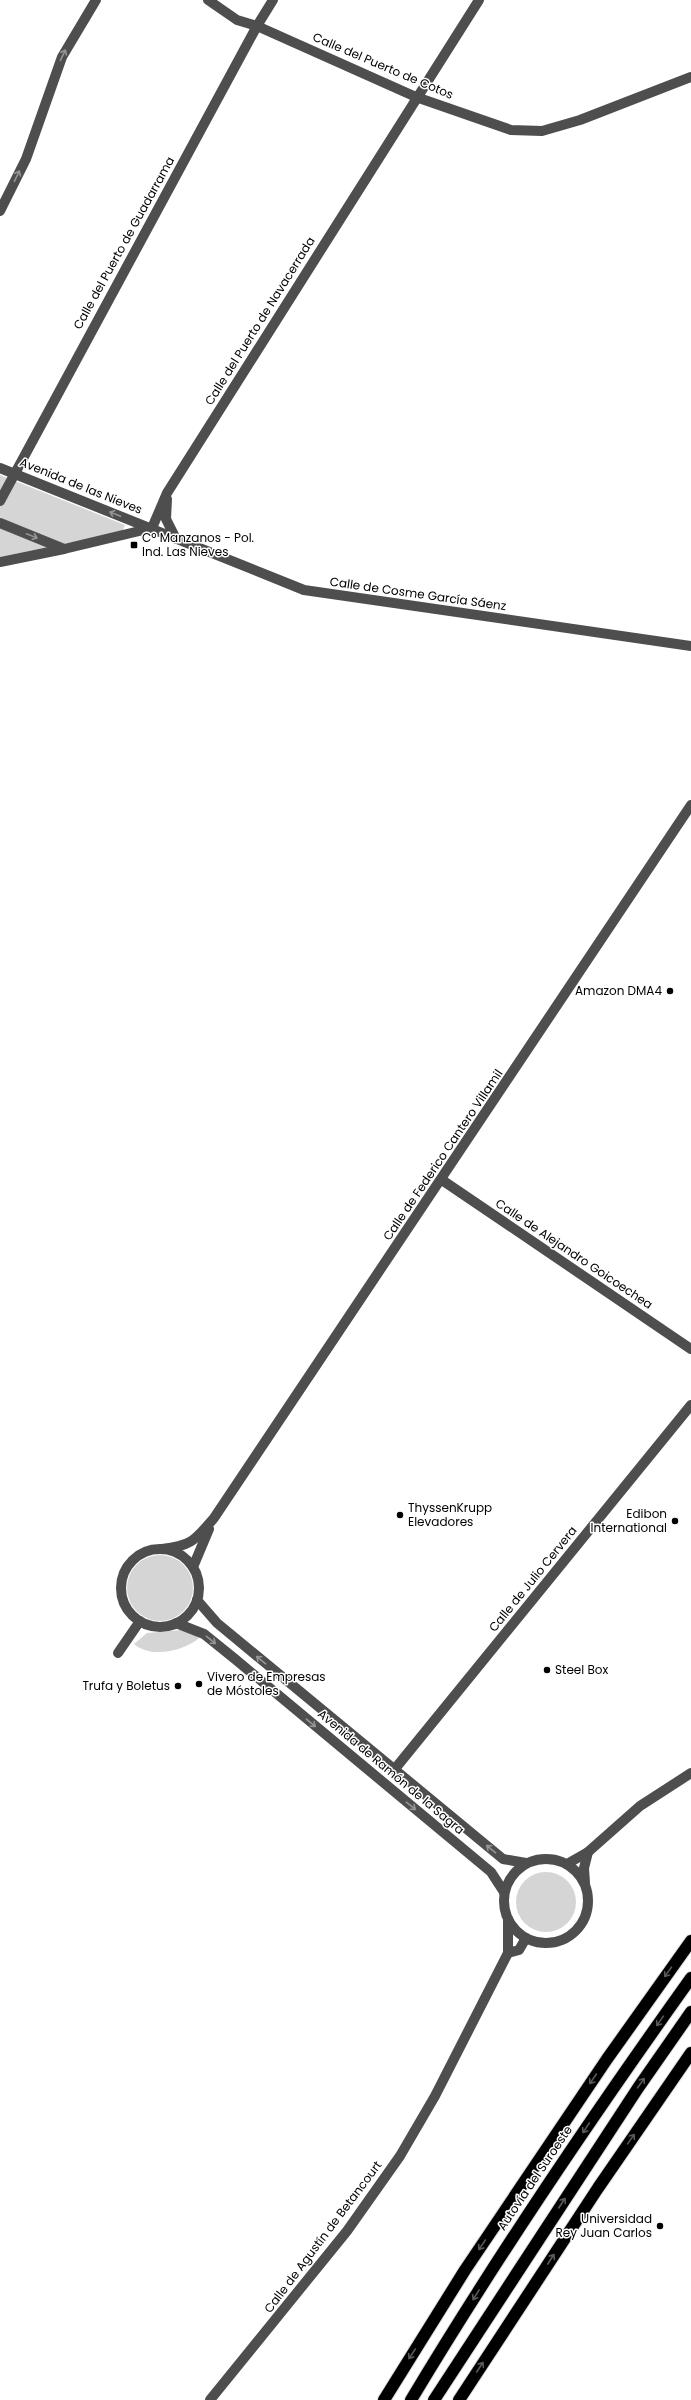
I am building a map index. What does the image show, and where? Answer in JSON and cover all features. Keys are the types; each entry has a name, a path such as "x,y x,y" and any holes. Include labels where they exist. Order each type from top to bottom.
{"highway":[{"path":"384,2400 465,2270 606,2059 691,1941"},
{"name":"Autovía del Suroeste","path":"411,2400 502,2253 623,2073 691,1978"},
{"path":"434,2400 472,2339 664,2050 691,2012"},
{"path":"664,2050 691,2023"},
{"path":"458,2400 598,2188 691,2053"}],"street":[{"path":"0,211 26,159 62,58 96,0"},
{"name":"Calle del Puerto de Cotos","path":"208,0 237,20 257,26 416,97 511,130 542,131 580,120 691,77"},
{"name":"Calle del Puerto de Guadarrama","path":"0,501 13,474 257,26 273,0"},
{"name":"Calle del Puerto de Navacerrada","path":"152,528 168,493 416,97 479,0"},
{"name":"Avenida de las Nieves","path":"0,468 152,528"},
{"path":"168,493 166,519 176,539"},
{"path":"0,523 64,549"},
{"path":"0,562 64,549 152,528"},
{"name":"Calle de Cosme García Sáenz","path":"152,528 304,590 691,646"},
{"name":"Calle de Federico Cantero Villamil","path":"162,1549 182,1547 193,1541 214,1518 442,1180 691,804"},
{"name":"Calle de Alejandro Goicoechea","path":"442,1180 691,1349"},
{"name":"Calle de Julio Cervera","path":"394,1770 691,1404"},
{"name":"Calle de Federico Cantero Villamil","path":"193,1567 214,1518"},
{"path":"162,1549 174,1551 185,1558 193,1567 199,1588 197,1600 185,1618 176,1623 164,1626 151,1625 140,1621 129,1611 123,1598 122,1583 126,1569 135,1558 148,1551 162,1549"},
{"name":"Avenida de Ramón de la Sagra","path":"197,1600 217,1624 503,1859 526,1863"},
{"path":"118,1653 140,1621"},
{"name":"Avenida de Ramón de la Sagra","path":"176,1623 204,1634 229,1654 491,1872 504,1892"},
{"path":"567,1864 588,1852 640,1806 691,1772"},
{"path":"585,1883 577,1872 567,1864 547,1859 526,1863 512,1875 504,1892 504,1906 508,1919 516,1930 526,1938 539,1942 552,1942 565,1939 575,1931 583,1921 588,1909 588,1895 585,1883 584,1868 588,1852"},
{"name":"Calle de Agustín de Betancourt","path":"210,2400 347,2231 400,2156 435,2096 508,1953 508,1919"},
{"name":"Calle de Agustín de Betancourt","path":"508,1953 519,1950 526,1938"}],"shaded area":[{"path":"0,475 125,525 122,532 0,557"},
{"path":"160,1555 173,1558 183,1565 190,1575 193,1588 190,1601 183,1611 173,1618 160,1621 147,1618 137,1611 130,1601 127,1588 130,1575 137,1565 147,1558"},
{"path":"181,1630 192,1632 199,1638 185,1647 167,1652 149,1651 141,1649 134,1644 147,1633"},
{"path":"546,1872 562,1877 567,1881 571,1886 576,1902 571,1918 567,1923 562,1927 546,1932 530,1927 525,1923 521,1918 516,1902 521,1886 525,1881 530,1877"}],"place":[{"name":"Cº Manzanos - Pol. Ind. Las Nieves","path":"134,545"},
{"name":"Amazon DMA4","path":"670,991"},
{"name":"ThyssenKrupp Elevadores","path":"400,1515"},
{"name":"Edibon International","path":"675,1521"},
{"name":"Steel Box","path":"547,1670"},
{"name":"Vivero de Empresas de Móstoles","path":"199,1684"},
{"name":"Trufa y Boletus","path":"178,1686"},
{"name":"Universidad Rey Juan Carlos","path":"660,2226"}]}
